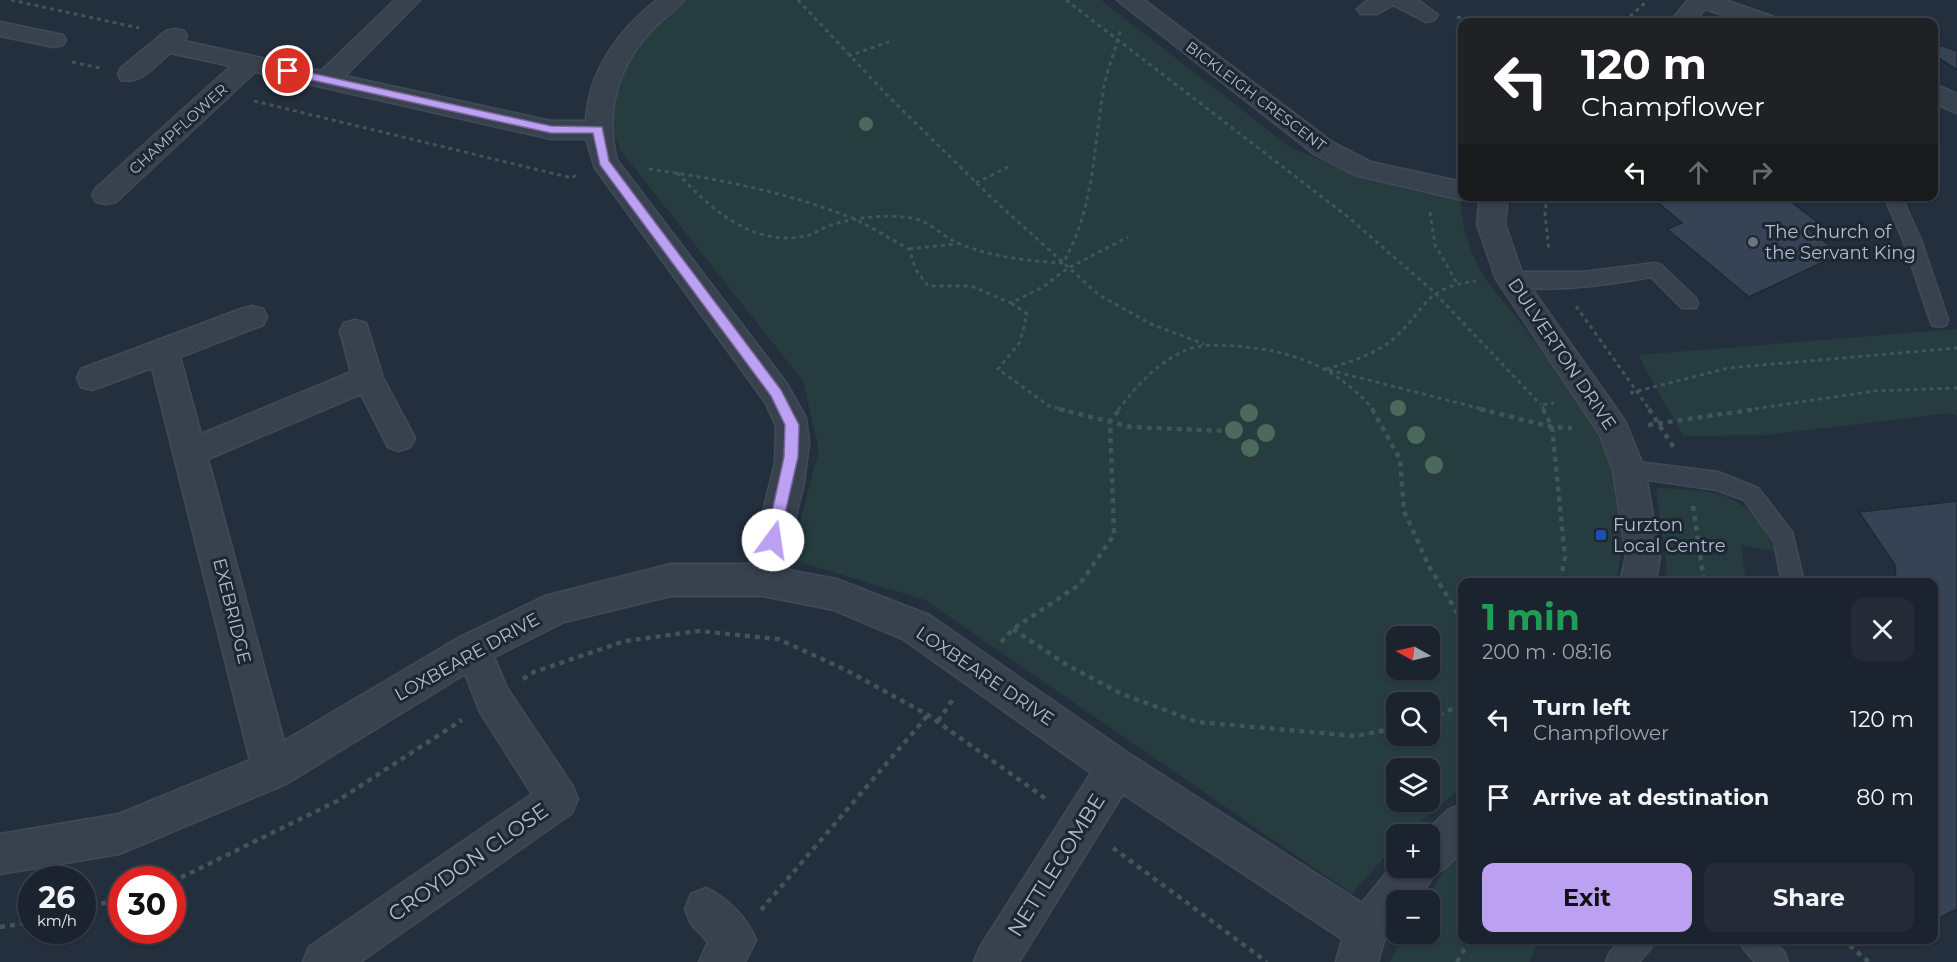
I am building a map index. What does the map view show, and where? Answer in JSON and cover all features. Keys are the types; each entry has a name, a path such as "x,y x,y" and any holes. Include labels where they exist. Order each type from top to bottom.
{"street":[{"path":"326,80 408,0"},
{"path":"672,0 657,11 625,45 603,88 598,129 604,162 776,393 792,425 791,457 763,580"},
{"path":"1401,0 1426,15"},
{"path":"1685,18 1701,0 1754,18"},
{"name":"BICKLEIGH CRESCENT","path":"1126,10 1323,148 1364,169 1458,190"},
{"path":"0,29 45,47 80,19"},
{"path":"130,74 170,40"},
{"name":"CHAMPFLOWER","path":"170,40 250,63 551,130 598,129"},
{"name":"CHAMPFLOWER","path":"103,198 250,63"},
{"path":"1938,94 1957,105"},
{"name":"DULVERTON DRIVE","path":"1492,201 1491,224 1510,279 1614,430 1629,470 1643,556 1639,578"},
{"path":"92,378 252,317"},
{"path":"355,331 368,378 399,438"},
{"name":"EXEBRIDGE","path":"163,350 272,770"},
{"path":"191,452 368,378"},
{"name":"LOXBEARE DRIVE","path":"0,854 119,834 272,770 473,649 558,607 670,580 763,580 836,595 916,627 1117,768 1361,946"},
{"name":"CROYDON CLOSE","path":"324,962 558,799 493,699 473,649"},
{"name":"NETTLECOMBE","path":"994,962 1117,768"},
{"path":"1440,845 1458,828"},
{"path":"1361,946 1410,878"},
{"path":"706,909 727,951"}],"lane":[{"path":"1894,201 1912,240 1939,320"},
{"path":"1510,279 1557,282 1606,279 1655,270 1689,303"},
{"path":"1629,470 1718,482 1751,494 1784,539 1792,578"},
{"path":"1620,962 1637,944"},
{"path":"1757,944 1774,962"}],"path":[{"path":"11,0 170,40"},
{"path":"798,0 849,56 976,183 1068,268 1109,301 1151,324 1205,344 1273,349 1325,369 1354,388 1378,415 1400,459 1404,511 1429,566 1458,614"},
{"path":"1066,0 1348,217 1433,291 1541,405 1552,427 1565,557 1561,578"},
{"path":"1628,18 1648,0"},
{"path":"1063,263 1074,246 1090,192 1099,147 1104,88 1110,57 1118,40 1126,10"},
{"path":"849,56 894,40"},
{"path":"45,47 130,74"},
{"path":"218,93 572,178 581,171 604,162 676,172 796,198 855,220 882,237 909,249 958,244 1037,262 1063,263"},
{"path":"976,183 1010,166"},
{"path":"676,172 707,207 734,224 765,237 806,236 834,224 897,217 922,221 958,244"},
{"path":"1429,185 1430,222 1435,245 1457,283"},
{"path":"1011,303 1043,287 1068,268 1128,237"},
{"path":"909,249 916,270 928,286 969,284 988,290 1027,314 1020,342 999,369 1049,406 1131,427 1226,431"},
{"path":"1325,369 1367,357 1394,338 1433,291 1457,283 1510,279"},
{"path":"938,721 977,668 1013,629 1079,585 1114,534 1110,421 1144,376 1179,353 1205,344"},
{"path":"1541,405 1639,392 1728,368 1957,348"},
{"path":"1013,629 1067,664 1122,694 1197,722 1356,736 1386,730"},
{"path":"186,875 337,801 534,672 625,641 699,631 778,639 846,670 928,715 1082,824 1267,962"},
{"path":"1440,715 1458,706"},
{"path":"727,951 928,715"},
{"path":"0,927 18,924"},
{"path":"1457,962 1467,944"},
{"path":"1848,944 1869,962"}],"green space":[{"path":"679,0 1101,0 1290,147 1339,168 1458,198 1468,240 1475,260 1486,280 1591,411 1610,452 1622,547 1617,578 1458,578 1458,790 1440,805 1440,758 1386,758 1386,812 1432,812 1418,824 1386,824 1386,855 1352,894 925,600 790,559 819,450 803,381 621,151 602,108 608,77"},
{"path":"1957,329 1957,417 1951,413 1765,435 1683,436 1638,355"},
{"path":"1656,488 1696,490 1728,497 1753,515 1775,551 1741,545 1745,578 1666,578"},
{"path":"1458,855 1458,944 1537,944 1530,962 1390,962 1399,944 1440,944 1440,890 1431,890 1449,862"}],"building":[{"path":"1940,45 1957,51 1957,70 1938,58"},
{"name":"The Church of the Servant King","path":"1656,201 1790,201 1821,225 1809,230 1840,254 1749,297 1667,229 1682,223"},
{"path":"1957,501 1957,909 1939,918 1938,578 1896,578 1895,565 1859,512"}],"place":[{"name":"The Church of the Servant King","path":"1753,242"},
{"name":"Furzton Local Centre","path":"1601,535"}],"route":[{"path":"288,71 551,130 598,129 604,162 776,393 792,425 791,457 773,540"}]}
